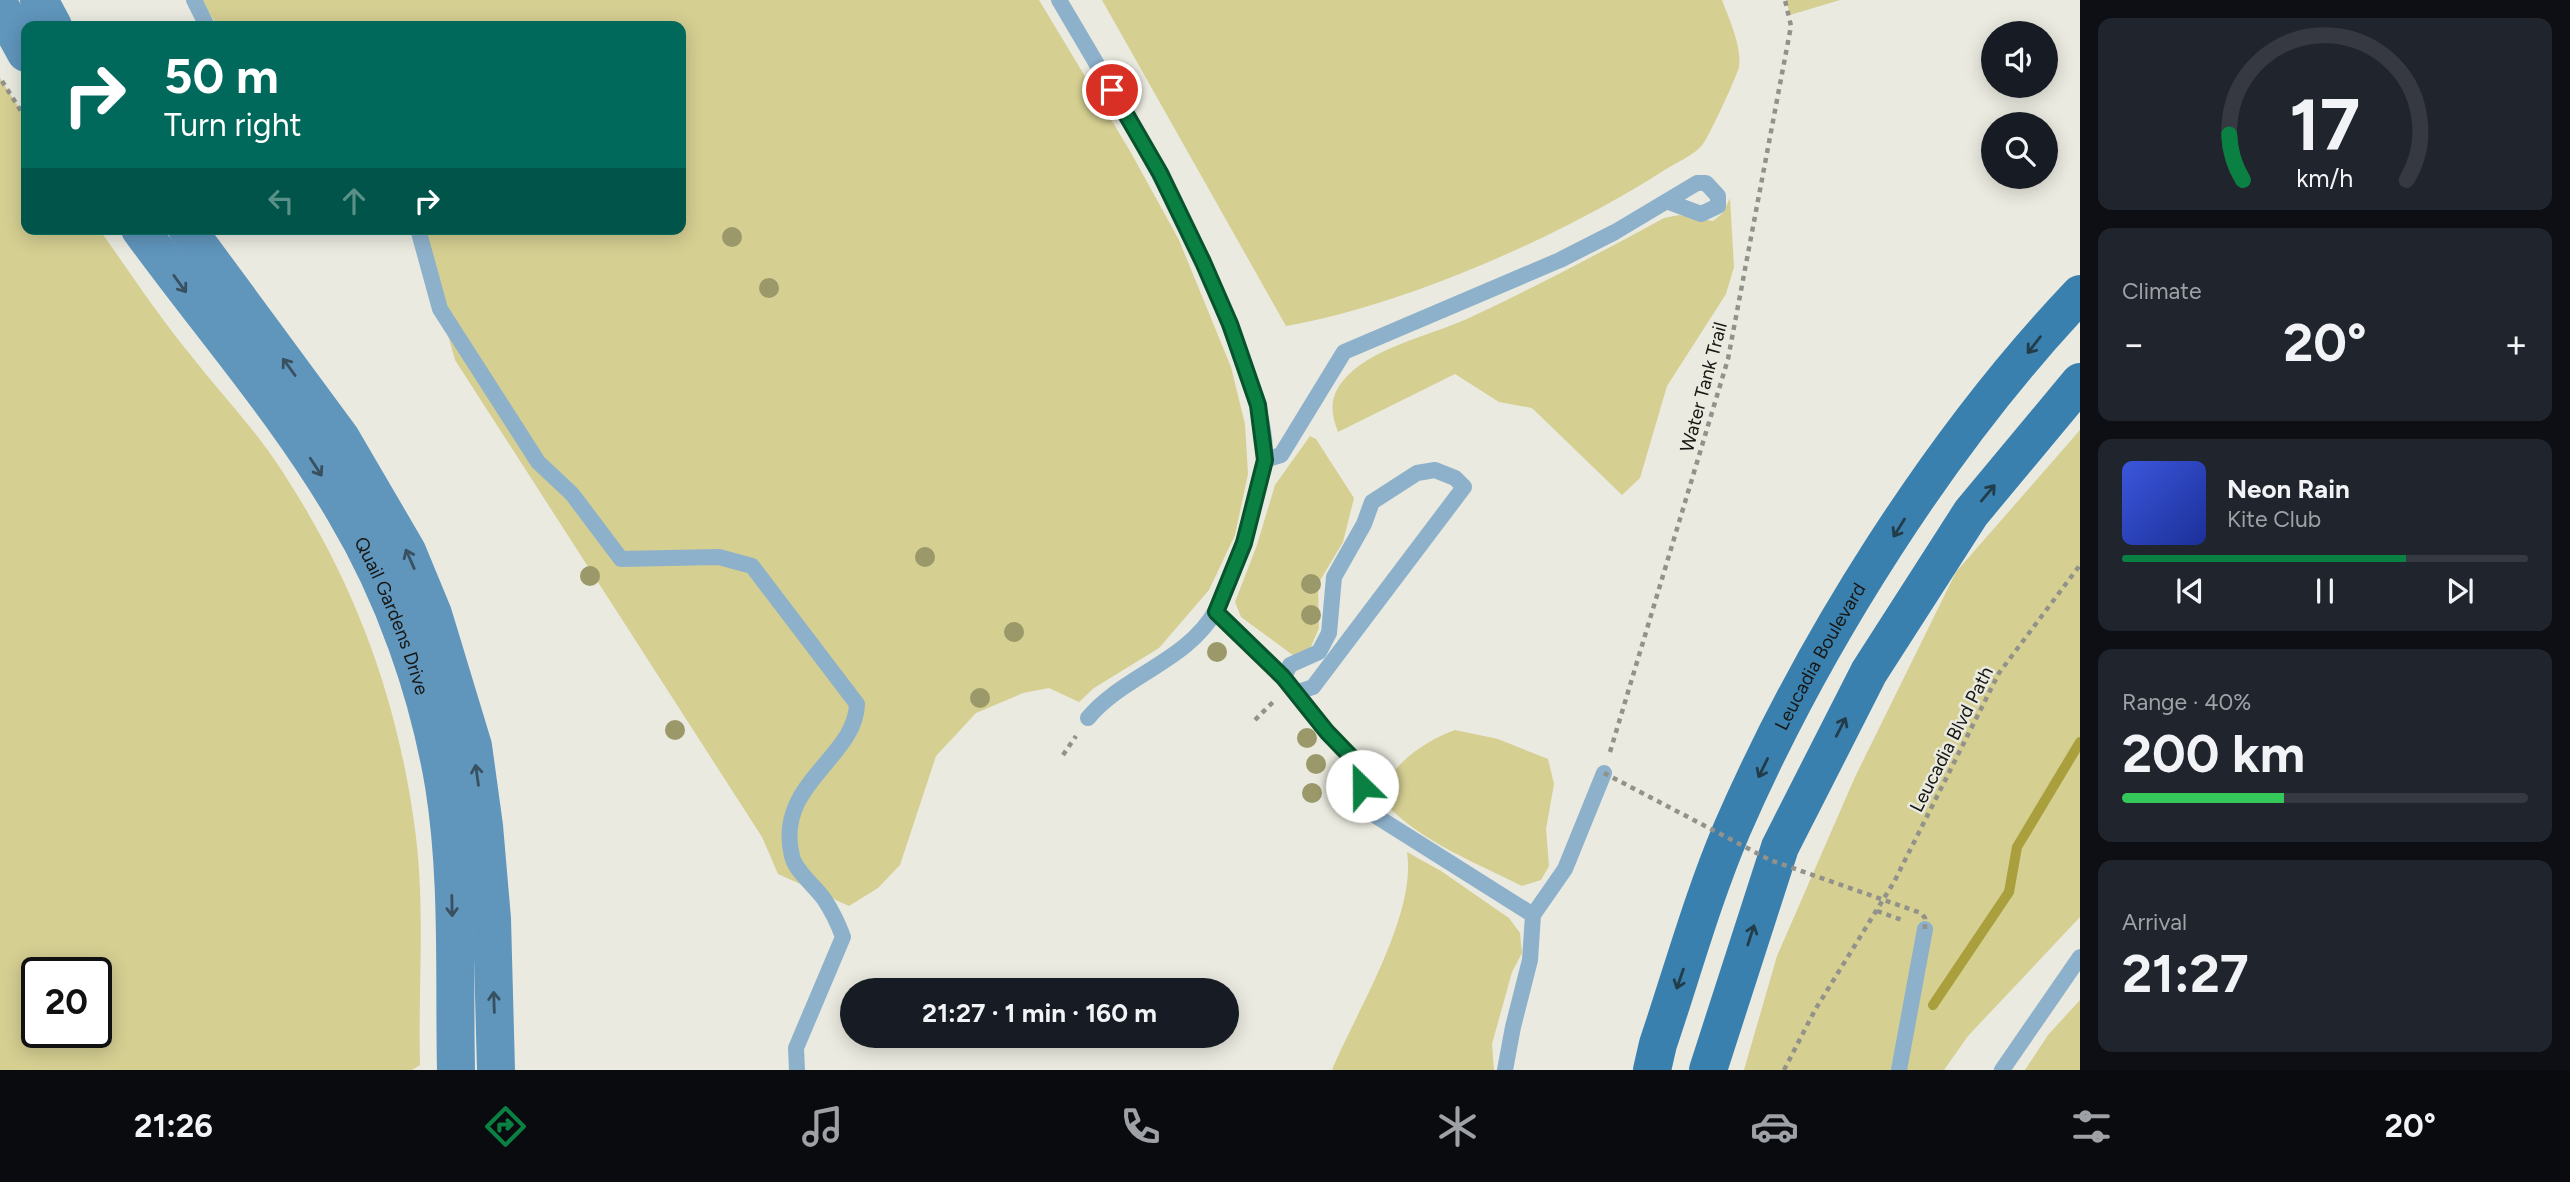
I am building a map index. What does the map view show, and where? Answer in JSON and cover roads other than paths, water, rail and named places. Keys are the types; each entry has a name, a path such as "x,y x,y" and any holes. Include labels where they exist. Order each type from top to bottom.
{"main road":[{"path":"38,0 50,21"},
{"path":"0,6 21,44"},
{"name":"Quail Gardens Drive","path":"144,235 306,451 333,492 375,569 407,644 443,782 451,838 456,1070"},
{"name":"Quail Gardens Drive","path":"191,235 341,438 407,551 433,614 473,746 492,919 496,1070"},
{"name":"Leucadia Boulevard","path":"1652,1070 1658,1044 1732,830 1821,651 1924,488 2044,332 2080,294"},
{"path":"1708,1070 1780,847 1869,672 1971,513 2080,382"}],"lane":[{"path":"194,0 204,21"},
{"path":"1059,0 1160,173 1203,262 1230,324 1258,405 1265,460 1244,543 1216,612 1181,650 1099,704 1088,718"},
{"path":"1265,460 1281,455 1344,352 1521,279 1669,202"},
{"path":"420,235 440,309 538,462 572,494 621,559 719,557 752,566 858,704 857,722 799,796 789,829 792,859 823,898 843,937 796,1048 797,1070"},
{"path":"1283,677 1290,665 1319,652 1329,633 1334,577 1364,524 1372,502 1417,473 1435,470 1455,478 1464,487 1313,687 1295,692"},
{"path":"1216,612 1283,677 1356,762 1368,811 1533,915"},
{"path":"1505,1070 1530,960 1533,915 1565,869 1604,773"},
{"path":"1899,1070 1925,929"},
{"path":"2002,1070 2080,957"}],"waterway":[{"path":"1933,1005 2009,892 2017,847 2080,742"}]}
